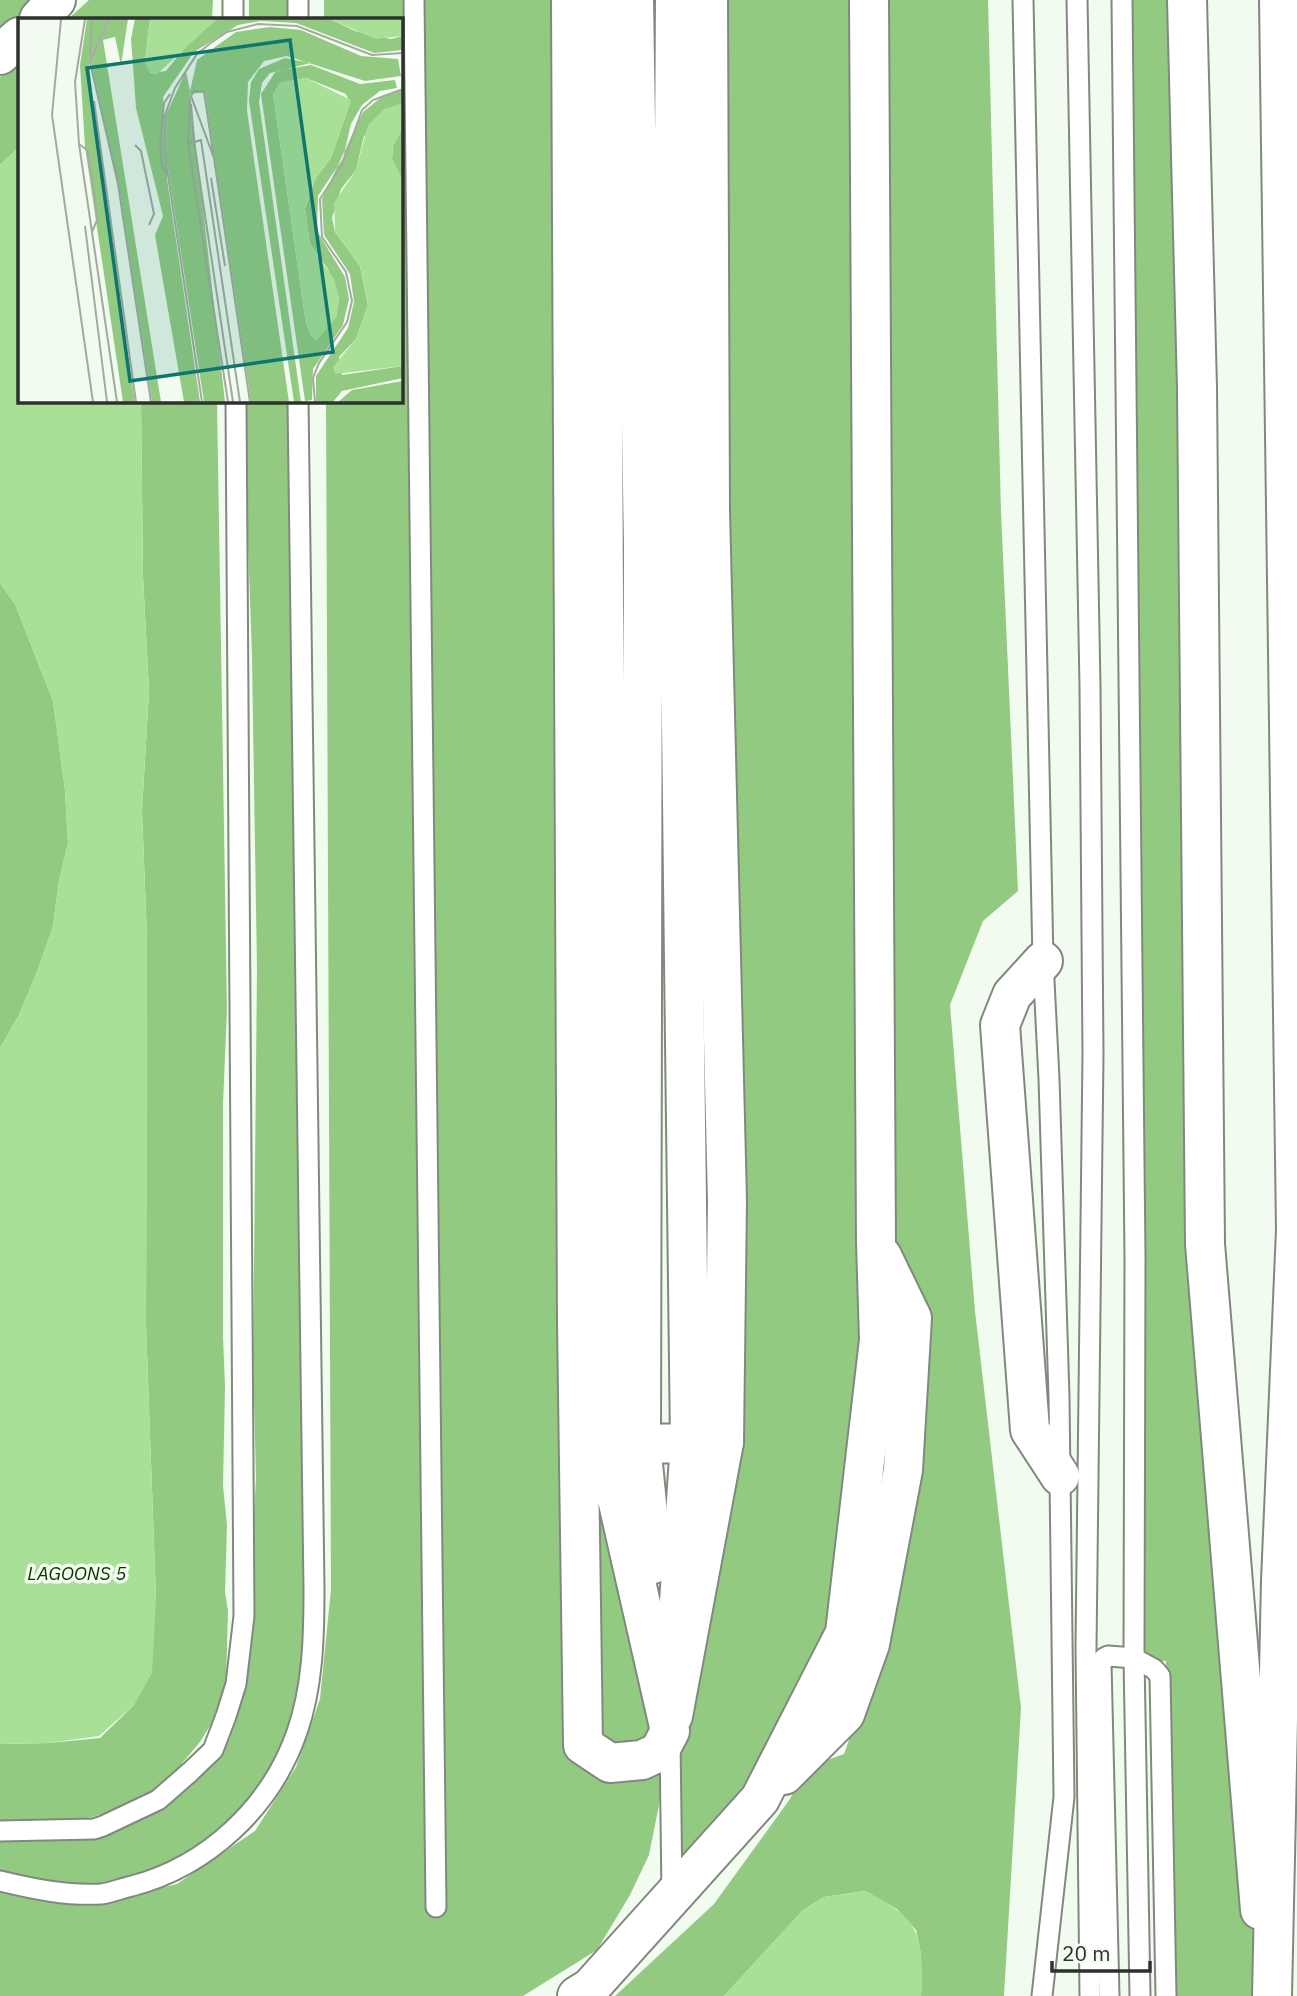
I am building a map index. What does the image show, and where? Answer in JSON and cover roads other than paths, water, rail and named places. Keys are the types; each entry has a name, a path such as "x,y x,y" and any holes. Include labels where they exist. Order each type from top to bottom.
{"street":[{"path":"41,18 56,0"},
{"path":"570,0 577,1323 583,1745 610,1763 642,1759 659,1752 670,1731 707,1443 727,1201 710,510 708,0"},
{"path":"601,0 604,605 627,1444 670,1731"},
{"path":"627,1444 643,545 634,0"},
{"path":"675,0 674,159 707,1443"},
{"path":"577,1996 590,1988 760,1798 845,1633 878,1340 869,0"},
{"path":"1187,0 1197,388 1205,1244 1270,1996"},
{"path":"1270,1996 1281,1581 1296,1230 1279,0"},
{"path":"0,55 18,38"},
{"path":"1043,961 1012,995 1000,1025 1030,1430 1060,1476"},
{"path":"577,1323 670,1731"},
{"path":"627,1444 707,1443"}],"lane":[{"path":"233,0 233,18"},
{"path":"298,0 298,18"},
{"path":"414,0 436,1907"},
{"path":"1023,0 1043,961"},
{"path":"1077,0 1091,700 1093,1054 1086,1648 1090,1996"},
{"path":"1122,0 1135,1258 1134,1658 1140,1996"},
{"path":"0,1831 94,1829 158,1800 213,1750 236,1684 244,1616 236,402"},
{"path":"0,1881 41,1891 102,1894 154,1880 199,1858 233,1831 280,1770 297,1731 307,1684 314,1648 314,1589 298,402"},
{"path":"1042,1996 1064,1797 1060,1476"},
{"path":"1109,1996 1101,1663 1108,1657 1134,1658 1154,1669 1160,1676 1166,1996"},
{"path":"670,1731 672,1897"}],"water":[{"name":"LAGOONS 5","path":"18,148 18,402 141,402 143,577 149,691 142,811 147,939 146,1325 156,1599 152,1673 134,1705 99,1736 49,1743 0,1744 0,1048 19,1015 53,926 68,843 65,790 53,701 15,604 0,583 0,165"},
{"path":"865,1891 900,1912 914,1929 921,1953 921,1996 724,1996 803,1910 824,1897"}]}
